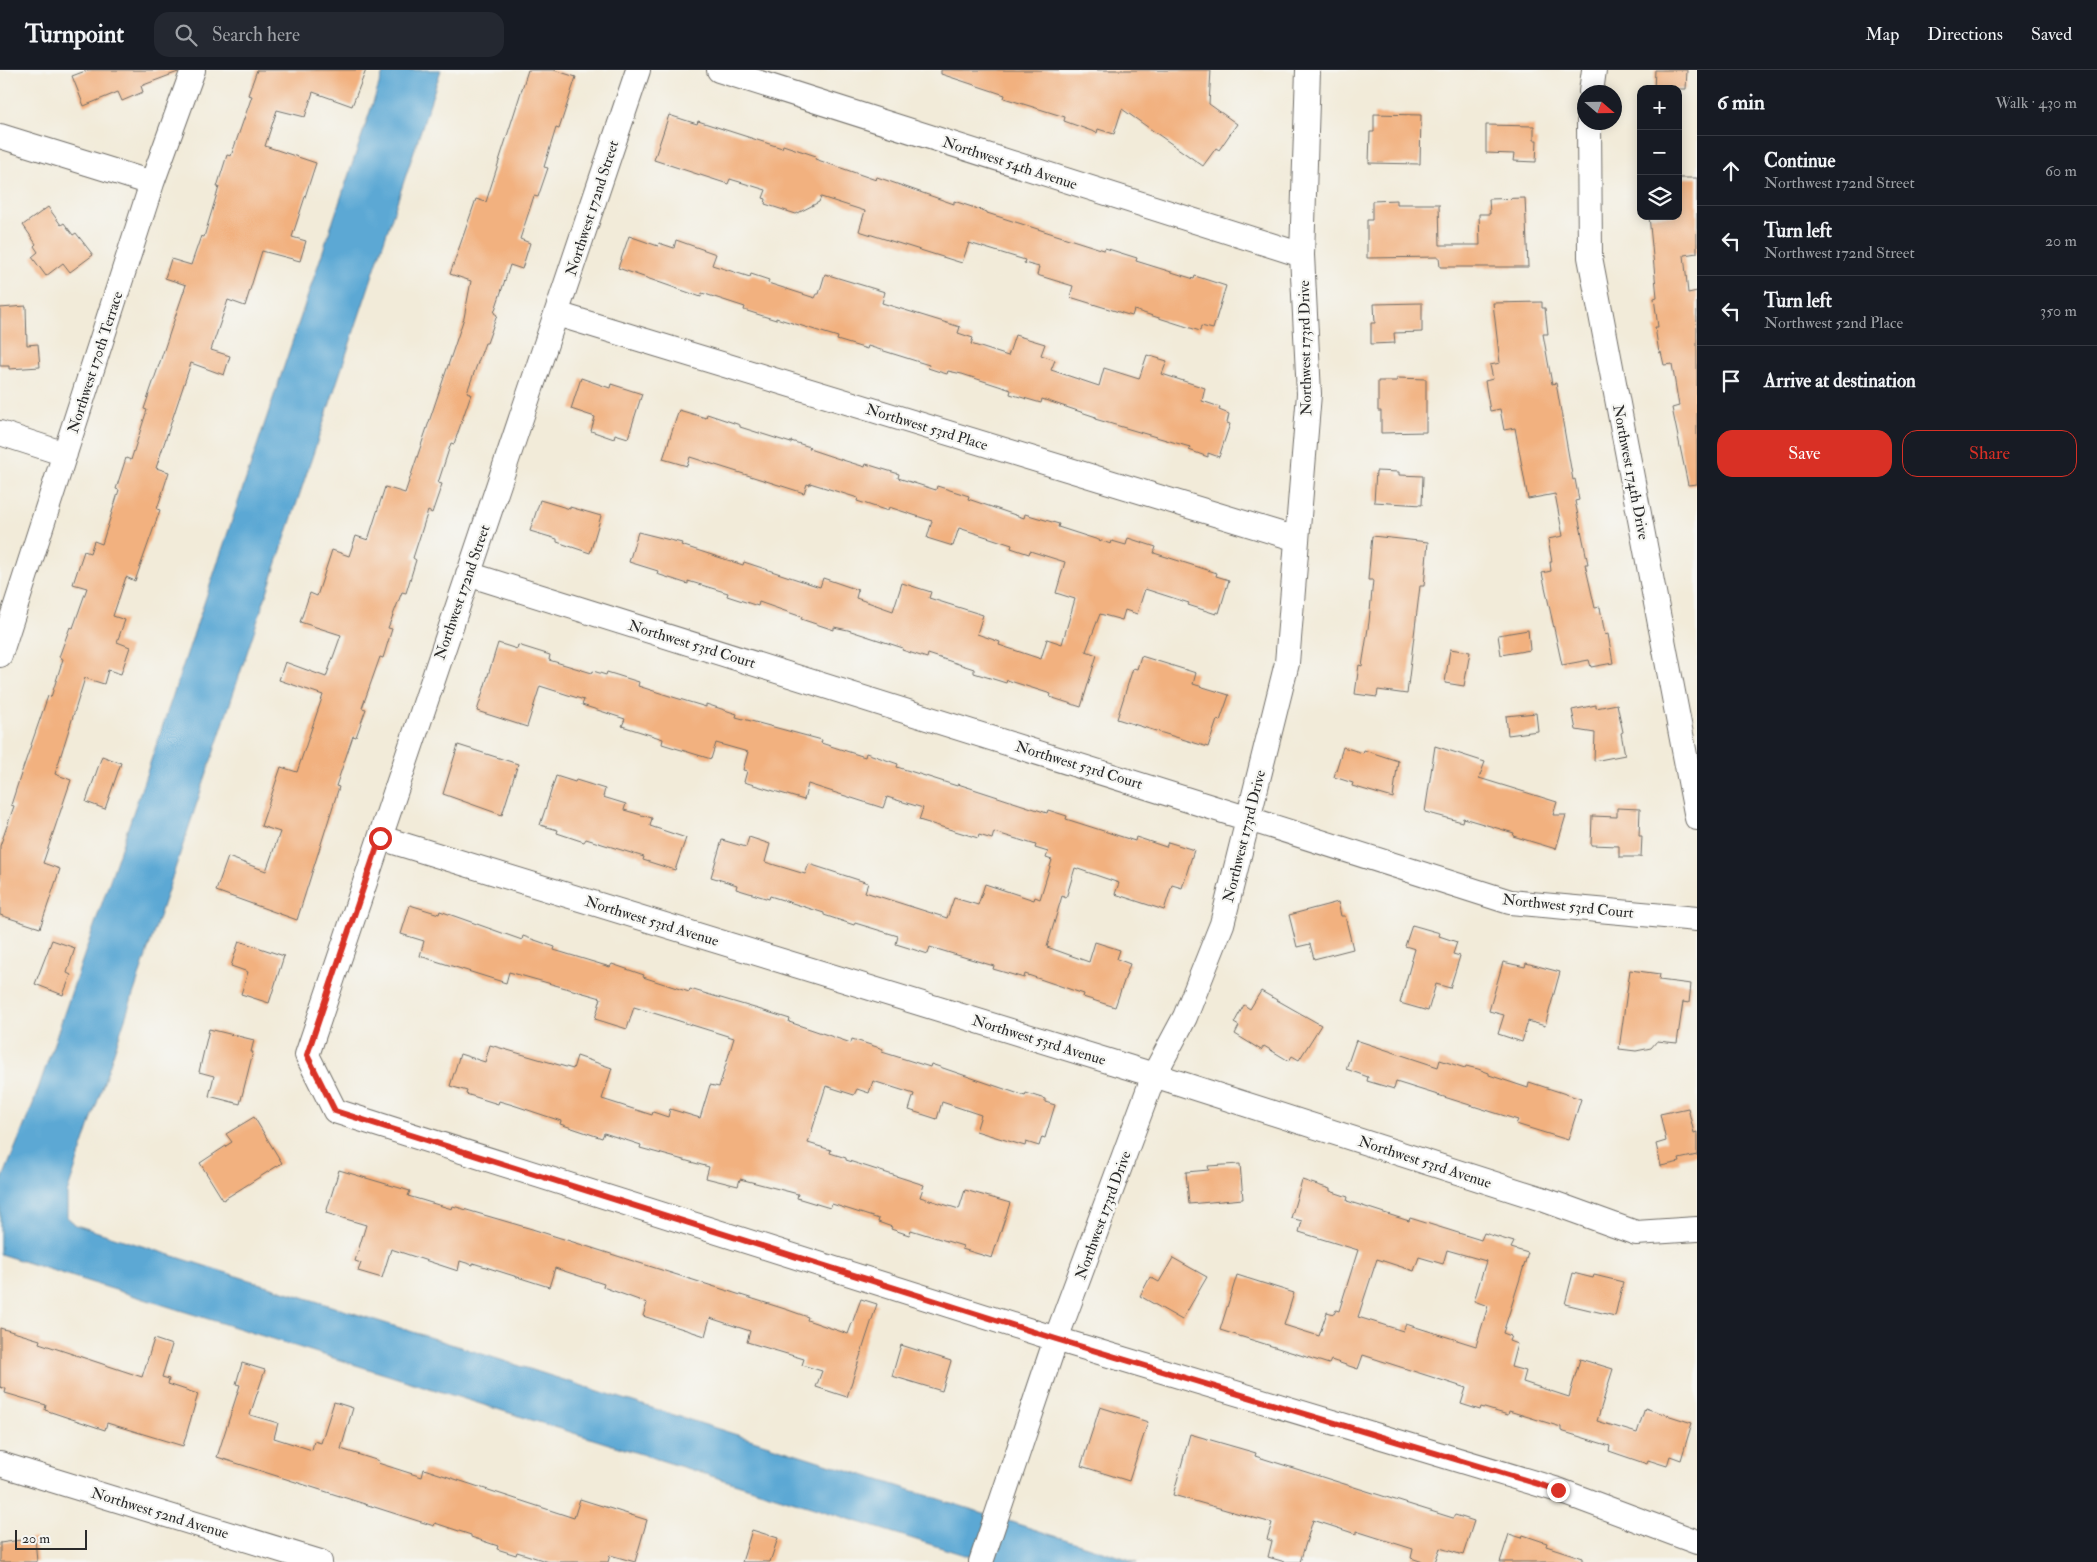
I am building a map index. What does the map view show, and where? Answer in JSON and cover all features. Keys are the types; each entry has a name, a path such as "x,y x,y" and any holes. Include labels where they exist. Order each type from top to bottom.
{"street":[{"name":"Northwest 170th Terrace","path":"0,655 152,183 193,70"},
{"name":"Northwest 172nd Street","path":"638,70 307,1055 335,1111 1056,1339"},
{"name":"Northwest 54th Avenue","path":"718,70 1302,255"},
{"name":"Northwest 173rd Drive","path":"981,1562 1056,1339 1154,1075 1185,1017 1222,924 1287,662 1309,394 1302,255 1308,70"},
{"path":"1592,85 1594,70"},
{"name":"Northwest 174th Drive","path":"1589,130 1590,257 1697,818"},
{"path":"0,136 152,183"},
{"name":"Northwest 53rd Place","path":"557,314 1297,539"},
{"path":"0,432 65,454"},
{"name":"Northwest 53rd Court","path":"468,574 1249,818 1510,902 1697,919"},
{"name":"Northwest 53rd Avenue","path":"380,838 1154,1075 1542,1199 1636,1233 1697,1229"},
{"path":"1056,1339 1558,1490 1697,1542"},
{"name":"Northwest 52nd Avenue","path":"0,1464 320,1562"}],"water":[{"path":"384,70 441,70 67,1193 67,1217 76,1225 1137,1562 987,1562 0,1254 0,1185 33,1104"}],"building":[{"path":"88,70 177,70 178,72 141,86 143,92 122,101 118,92 84,106 72,76"},
{"path":"257,70 366,70 352,106 313,92 305,117 277,110 265,146 316,163 292,237 306,241 300,261 262,251 245,306 228,300 211,350 230,356 224,375 191,363 156,468 169,472 157,509 160,510 135,581 126,577 113,616 125,620 117,642 130,647 121,674 108,670 104,684 85,678 55,774 71,780 43,863 60,869 40,928 0,915 0,846 14,806 11,805 21,774 48,696 51,697 63,659 59,657 70,627 73,628 87,588 73,584 84,551 90,553 94,541 102,544 119,490 116,489 126,458 131,460 147,410 144,409 186,285 165,278 171,259 191,265 201,236 204,237 227,155 231,156 252,96 248,95"},
{"path":"528,70 554,70 576,77 559,129 556,128 544,167 548,168 538,197 534,196 520,239 530,243 522,269 510,265 494,313 497,315 467,392 471,394 454,444 451,443 438,483 442,484 432,513 428,511 413,558 416,560 406,593 402,592 388,628 392,629 383,658 380,657 362,708 366,709 356,737 353,736 336,786 339,787 297,920 216,891 228,857 266,871 280,832 261,826 281,767 297,772 323,695 279,680 285,662 326,677 341,635 300,622 310,593 317,596 332,550 349,556 356,536 368,540 385,487 405,493 464,318 471,281 450,274 476,199 486,202"},
{"path":"941,70 1211,70 1209,104 1237,124 1219,150 1216,148 1203,166 1122,109 1114,134 1098,129 1097,133 1064,121 1065,117 1004,98 1005,95 941,74"},
{"path":"1655,70 1687,70 1686,89 1682,89 1682,85 1654,85"},
{"path":"1374,114 1421,115 1420,164 1369,163 1370,132 1374,132"},
{"path":"669,115 697,124 698,121 782,148 783,145 816,156 815,159 876,180 877,177 954,204 954,201 1104,250 1105,248 1137,258 1136,261 1194,279 1195,276 1226,286 1213,329 1201,326 1200,331 1134,310 1132,316 1070,297 1073,286 1037,275 1039,267 1024,263 1025,260 969,243 962,263 859,231 865,211 821,197 819,202 796,214 765,204 766,199 763,198 766,190 730,179 728,184 654,160"},
{"path":"1486,125 1534,126 1534,140 1537,140 1536,162 1513,161 1514,154 1486,153"},
{"path":"1682,178 1697,178 1697,253 1684,255 1688,293 1697,291 1697,484 1688,485 1672,408 1679,406 1672,364 1664,365 1661,352 1659,353 1655,327 1658,327 1654,298 1657,297 1649,220 1682,220"},
{"path":"1525,198 1528,267 1440,267 1439,257 1367,258 1367,220 1372,220 1372,201 1397,200 1397,204 1439,204 1440,245 1480,245 1479,214 1490,214 1489,199"},
{"path":"48,207 61,225 64,223 73,235 76,233 93,255 70,272 63,263 46,276 32,257 38,252 34,246 36,244 23,225"},
{"path":"629,236 658,246 659,243 674,248 676,240 716,254 712,265 750,277 751,274 769,280 768,283 815,298 819,294 825,274 885,292 882,303 960,327 958,333 973,338 971,344 1008,356 1015,335 1045,344 1041,355 1055,360 1051,370 1099,386 1104,368 1139,379 1147,355 1167,361 1162,374 1205,388 1202,401 1220,407 1219,410 1229,414 1227,423 1230,424 1219,457 1208,453 1208,457 1189,450 1190,447 1095,419 1096,417 1042,399 1041,403 1010,394 1011,390 962,374 948,371 947,374 937,371 928,368 929,365 868,346 867,349 837,340 838,337 744,310 745,307 702,293 701,297 618,268"},
{"path":"1542,302 1542,308 1545,308 1548,334 1543,334 1552,384 1556,383 1573,480 1575,479 1579,500 1575,501 1588,564 1585,564 1595,608 1600,607 1605,635 1608,634 1613,663 1591,667 1589,660 1562,665 1542,573 1551,571 1550,562 1552,562 1548,539 1563,536 1555,494 1528,499 1515,428 1504,430 1500,409 1490,411 1485,381 1493,379 1490,365 1500,363 1493,303"},
{"path":"1422,303 1422,332 1394,333 1395,343 1371,344 1371,323 1375,323 1374,304"},
{"path":"26,306 27,345 38,344 40,367 9,369 9,366 0,366 0,308"},
{"path":"581,378 610,388 611,384 642,394 628,438 615,434 614,439 591,431 595,417 571,409"},
{"path":"1397,378 1426,379 1426,432 1381,433 1381,411 1378,411 1378,381 1397,381"},
{"path":"679,410 706,418 707,414 740,425 740,427 810,447 809,449 865,467 866,464 899,474 898,478 936,490 937,486 969,496 968,499 1024,518 1025,514 1059,524 1058,527 1111,544 1112,541 1126,545 1128,538 1156,547 1154,553 1217,573 1216,576 1229,580 1219,613 1216,612 1216,614 1188,605 1189,603 1145,589 1137,614 1125,610 1122,620 1100,614 1086,651 1097,655 1081,707 1050,697 1051,694 1007,680 1006,683 974,673 974,669 928,654 927,658 848,630 834,627 834,630 801,619 802,617 759,602 758,606 727,596 728,593 688,581 688,584 657,574 658,571 629,562 638,532 682,543 681,545 743,565 744,562 820,587 823,578 858,590 856,598 893,611 902,583 931,592 929,598 983,615 977,634 1000,642 999,645 1041,659 1047,639 1062,644 1075,599 1056,593 1065,562 1030,551 1029,554 1011,548 1012,545 959,528 953,546 927,538 932,521 889,507 888,511 857,501 858,498 810,483 810,485 807,484 804,493 690,457 687,466 663,459"},
{"path":"1376,471 1399,472 1399,475 1423,476 1422,505 1374,502"},
{"path":"540,500 601,516 590,553 557,542 557,539 530,531"},
{"path":"1372,536 1428,542 1424,586 1420,586 1407,694 1378,690 1377,697 1355,694 1359,665 1362,666 1369,622 1373,580 1368,580"},
{"path":"1528,630 1530,650 1501,655 1498,635"},
{"path":"498,643 517,649 518,645 550,655 549,660 592,673 593,671 606,675 607,672 639,682 638,686 706,707 706,704 737,714 736,717 822,740 821,743 865,757 866,753 898,764 897,767 957,786 958,784 1047,813 1048,810 1067,816 1066,819 1135,841 1136,837 1166,847 1168,842 1194,850 1182,888 1172,885 1164,910 1115,894 1119,883 1075,868 1066,898 1062,896 1047,947 1089,962 1095,942 1120,950 1117,959 1130,964 1115,1007 1083,997 1084,994 1025,974 1024,978 993,969 994,966 930,947 928,954 896,944 898,936 855,923 854,925 824,915 824,913 770,896 769,899 736,889 737,885 711,877 722,840 746,847 749,837 770,844 765,862 805,874 809,864 868,883 865,892 947,918 954,898 978,905 985,884 1034,900 1035,897 1040,899 1052,860 1046,858 1048,852 1035,848 1036,845 994,832 992,839 979,835 978,838 919,820 923,808 887,797 883,808 808,784 804,800 744,782 747,771 743,770 748,752 716,743 711,759 662,744 663,739 622,726 625,719 582,705 584,700 540,686 527,727 477,711"},
{"path":"1450,649 1470,652 1464,686 1445,683"},
{"path":"1141,656 1196,673 1193,684 1229,695 1220,721 1217,720 1208,747 1117,719 1133,668 1137,669"},
{"path":"1617,704 1623,732 1621,733 1625,755 1594,761 1595,733 1576,730 1572,710 1596,705 1596,708"},
{"path":"1536,713 1538,731 1508,735 1506,716"},
{"path":"458,745 518,764 502,815 443,794"},
{"path":"1435,746 1485,762 1479,778 1557,802 1553,815 1566,815 1556,849 1513,836 1514,833 1463,818 1462,822 1425,812"},
{"path":"1343,747 1363,753 1364,750 1398,761 1393,798 1352,786 1353,783 1334,777"},
{"path":"102,756 121,763 105,809 86,802"},
{"path":"556,776 605,789 603,797 626,804 624,810 652,818 650,826 686,838 675,870 643,860 644,857 586,839 584,842 557,833 558,830 540,825"},
{"path":"1617,808 1640,809 1639,836 1642,836 1641,857 1619,857 1619,846 1591,845 1592,816 1617,817"},
{"path":"1338,902 1341,916 1345,916 1353,949 1314,959 1310,944 1297,947 1289,915"},
{"path":"410,905 439,914 440,911 522,940 523,936 555,947 554,950 610,967 612,964 644,975 643,977 689,992 690,989 758,1009 790,1019 789,1022 851,1043 852,1039 883,1049 882,1052 930,1067 931,1064 1025,1096 1026,1093 1045,1099 1045,1102 1055,1105 1045,1138 1042,1137 1039,1146 1026,1142 1025,1146 976,1131 981,1115 942,1102 937,1119 909,1110 914,1094 873,1081 869,1093 857,1089 854,1095 826,1086 808,1143 831,1150 830,1153 846,1158 846,1160 924,1185 920,1197 959,1209 965,1190 1010,1203 992,1258 962,1249 963,1246 911,1230 909,1235 891,1229 892,1227 878,1222 879,1219 832,1204 830,1208 797,1198 798,1194 740,1179 738,1186 706,1178 709,1167 640,1148 641,1145 604,1133 602,1138 560,1124 561,1121 499,1101 498,1104 466,1094 467,1091 450,1086 460,1054 485,1062 490,1045 573,1069 577,1056 612,1068 602,1099 652,1115 653,1112 668,1117 670,1109 700,1118 710,1085 719,1087 734,1038 634,1007 627,1029 595,1019 601,998 509,972 506,983 420,956 424,941 401,934"},
{"path":"1412,925 1440,933 1439,936 1457,942 1453,954 1460,956 1450,988 1436,984 1428,1011 1400,1003 1415,949 1405,946"},
{"path":"52,940 75,948 67,973 71,975 63,995 35,984"},
{"path":"239,941 284,956 269,1003 241,994 248,972 231,966"},
{"path":"1503,962 1525,967 1526,963 1560,972 1545,1026 1528,1021 1522,1042 1498,1034 1504,1015 1489,1011"},
{"path":"1630,970 1660,974 1659,980 1691,984 1689,1003 1683,1002 1677,1043 1657,1041 1651,1048 1636,1051 1619,1049"},
{"path":"1261,991 1321,1025 1299,1060 1292,1056 1289,1061 1264,1046 1261,1050 1235,1034 1239,1026 1234,1023 1244,1005 1250,1009"},
{"path":"209,1029 254,1040 251,1052 253,1052 240,1104 209,1096 214,1076 199,1072"},
{"path":"1356,1040 1438,1067 1440,1060 1465,1068 1466,1066 1478,1069 1489,1073 1489,1075 1528,1088 1529,1082 1581,1099 1568,1140 1516,1124 1518,1120 1396,1082 1394,1089 1367,1081 1368,1077 1346,1069"},
{"path":"1688,1108 1694,1133 1697,1132 1697,1155 1679,1159 1680,1162 1661,1166 1656,1144 1666,1141 1660,1114"},
{"path":"254,1117 282,1163 223,1200 200,1163 232,1142 226,1134"},
{"path":"1240,1164 1243,1199 1189,1204 1186,1172 1209,1170 1208,1166"},
{"path":"339,1170 410,1191 408,1196 452,1209 453,1206 532,1229 788,1310 808,1317 807,1320 848,1334 861,1299 877,1304 847,1397 816,1387 822,1371 802,1365 804,1359 747,1342 750,1331 710,1318 705,1336 643,1316 647,1303 603,1287 604,1284 555,1268 549,1287 473,1263 473,1265 460,1261 458,1271 391,1249 382,1278 358,1271 361,1263 355,1261 366,1225 326,1213"},
{"path":"1302,1180 1348,1197 1347,1201 1409,1221 1410,1218 1481,1240 1484,1233 1514,1242 1511,1248 1528,1253 1503,1333 1511,1336 1509,1341 1517,1344 1511,1367 1526,1371 1523,1382 1569,1397 1580,1359 1613,1369 1597,1421 1637,1433 1645,1408 1692,1423 1681,1460 1670,1456 1667,1466 1648,1460 1647,1464 1609,1451 1610,1446 1561,1431 1561,1427 1509,1411 1508,1415 1481,1407 1480,1410 1461,1404 1466,1388 1363,1355 1358,1369 1331,1360 1329,1364 1220,1330 1237,1275 1294,1293 1284,1325 1319,1336 1327,1312 1334,1314 1336,1310 1339,1311 1358,1250 1299,1232 1302,1221 1291,1218","holes":["1447,1250 1486,1261 1474,1301 1488,1306 1476,1346 1406,1324 1403,1331 1358,1317 1377,1259 1414,1271 1419,1257 1443,1264"]},
{"path":"1173,1258 1207,1277 1182,1320 1140,1296 1150,1277 1159,1282"},
{"path":"1573,1273 1593,1278 1594,1275 1623,1282 1615,1316 1565,1304"},
{"path":"0,1328 40,1340 39,1343 142,1377 154,1339 172,1345 162,1377 169,1379 168,1384 198,1394 183,1446 107,1423 105,1430 45,1410 46,1405 5,1393 6,1389 0,1387"},
{"path":"901,1345 951,1361 942,1391 892,1376"},
{"path":"242,1363 265,1370 250,1415 278,1423 274,1438 312,1450 314,1441 321,1443 334,1402 353,1408 341,1449 422,1477 424,1469 574,1518 580,1499 647,1520 635,1562 610,1555 608,1562 549,1562 517,1552 516,1555 497,1549 498,1546 471,1537 471,1535 435,1523 434,1526 217,1457 240,1385 236,1384"},
{"path":"1100,1407 1148,1422 1129,1481 1081,1466"},
{"path":"1190,1434 1256,1453 1255,1456 1453,1518 1455,1515 1474,1521 1463,1555 1440,1548 1435,1562 1423,1562 1411,1558 1413,1549 1313,1520 1300,1562 1285,1562 1268,1557 1272,1541 1267,1539 1272,1523 1173,1495"},
{"path":"752,1530 778,1538 770,1562 742,1562"},
{"path":"1509,1534 1522,1538 1523,1535 1547,1543 1546,1546 1583,1558 1583,1562 1500,1562"},
{"path":"35,1538 37,1562 0,1562 0,1543"}],"route":[{"path":"380,838 307,1055 335,1111 1056,1339 1558,1490"}]}
